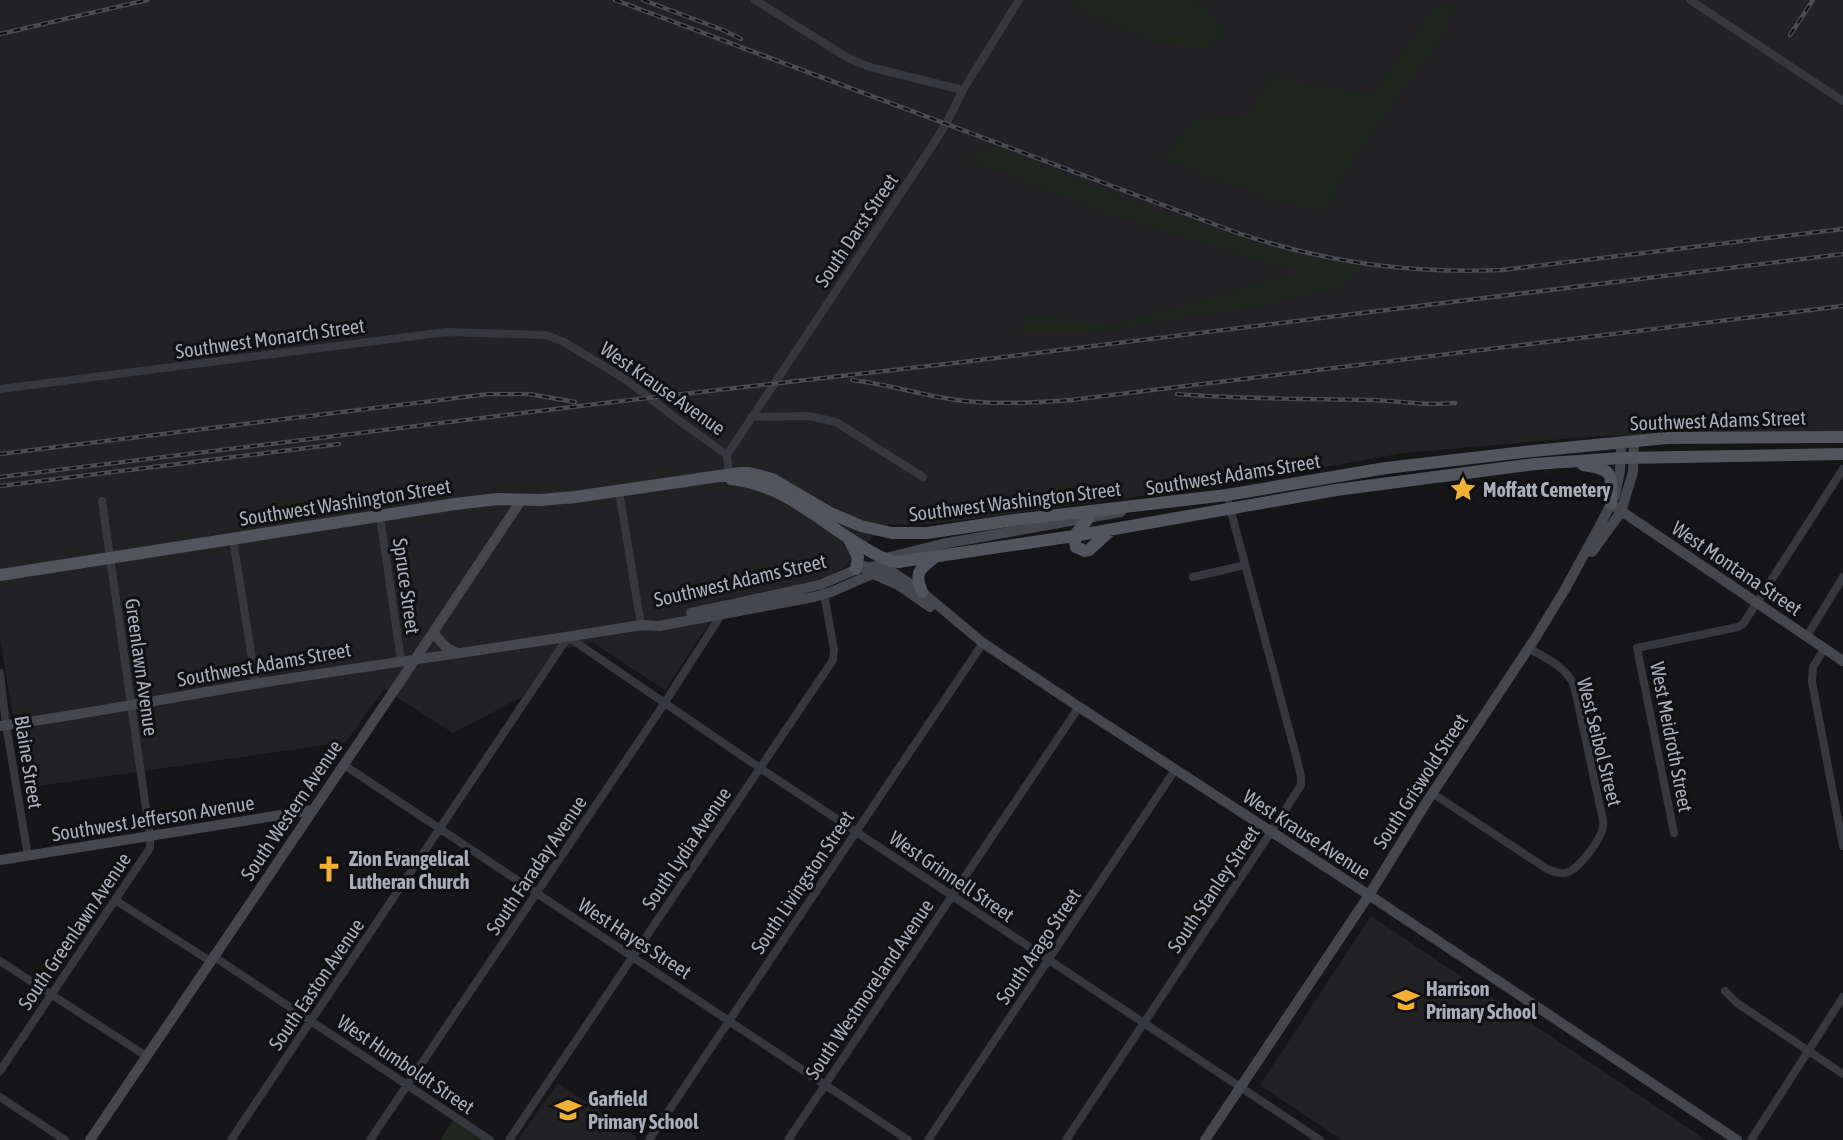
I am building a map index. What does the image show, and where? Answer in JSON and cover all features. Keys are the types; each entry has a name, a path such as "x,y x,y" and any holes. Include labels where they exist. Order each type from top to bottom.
{"main road":[{"name":"Southwest Adams Street","path":"724,611 822,584 857,569 885,563 942,544 1172,502 1386,468 1667,438 1843,436"},
{"name":"South Griswold Street","path":"1205,1140 1369,895 1616,508 1619,481 1627,458 1628,442"},
{"name":"Southwest Adams Street","path":"904,562 1074,536 1347,488 1543,463 1627,458 1843,454"},
{"path":"1543,463 1584,465 1604,470 1613,482 1616,508"},
{"name":"Southwest Washington Street","path":"0,575 466,503 498,499 558,499 749,473 772,478 843,519 874,530 904,534 942,532 1014,520 1172,502"},
{"name":"Southwest Washington Street","path":"729,477 774,490 885,563 904,562"},
{"name":"South Western Avenue","path":"90,1140 522,499"},
{"name":"West Montana Street","path":"1616,508 1843,661"},
{"path":"1074,536 1088,519"},
{"path":"848,538 858,557 857,569"},
{"path":"922,592 917,580 918,573 936,556"},
{"name":"Southwest Adams Street","path":"3,726 130,707 416,658 568,637 641,625 658,619 724,611 824,594 873,574 885,563"},
{"name":"West Krause Avenue","path":"885,563 983,643 1175,771 1369,895 1737,1140"},
{"path":"873,574 898,585 983,643"},
{"path":"433,633 447,648 457,653"},
{"name":"Southwest Jefferson Avenue","path":"1,862 312,810"}],"street":[{"path":"755,0 848,58 870,67 963,90"},
{"name":"South Darst Street","path":"727,455 930,149 963,90 1019,0"},
{"path":"1690,0 1843,101"},
{"name":"Southwest Monarch Street","path":"0,389 446,332 546,335"},
{"name":"West Krause Avenue","path":"546,335 564,342 625,379 727,455"},
{"path":"751,417 808,416 836,422 923,477"},
{"path":"727,455 729,477"},
{"path":"1757,602 1843,469"},
{"path":"619,492 641,625"},
{"name":"South Stanley Street","path":"1066,1140 1299,789 1301,777 1227,495"},
{"name":"Greenlawn Avenue","path":"102,501 150,837"},
{"name":"Spruce Street","path":"380,516 401,661"},
{"path":"233,539 256,684"},
{"path":"1193,577 1245,565"},
{"path":"1807,636 1843,577"},
{"name":"South Lydia Avenue","path":"509,1140 834,657 824,594"},
{"name":"West Meidroth Street","path":"1674,833 1637,648 1738,627 1743,624 1757,602"},
{"name":"South Faraday Avenue","path":"370,1140 724,611"},
{"name":"West Grinnell Street","path":"568,637 760,768 1320,1140"},
{"name":"South Easton Avenue","path":"231,1140 568,637"},
{"name":"South Livingston Street","path":"649,1140 983,643"},
{"name":"West Seibol Street","path":"1432,794 1546,869 1557,873 1571,871 1579,866 1598,838 1603,826 1601,811 1574,685 1569,675 1528,648"},
{"path":"1824,649 1813,667 1812,682 1843,846"},
{"name":"Blaine Street","path":"0,673 3,726 27,856"},
{"name":"South Westmoreland Avenue","path":"788,1140 1079,707"},
{"name":"West Hayes Street","path":"344,765 908,1140"},
{"name":"South Arago Street","path":"928,1140 1175,771"},
{"name":"South Greenlawn Avenue","path":"0,1071 150,848 150,837"},
{"name":"West Humboldt Street","path":"115,900 311,1020 490,1140"},
{"path":"0,961 146,1056"},
{"path":"1725,991 1737,1003 1843,1074"},
{"path":"1750,1140 1843,997"},
{"path":"0,1097 65,1140"}],"shaded area":[{"path":"0,0 1843,0 1843,431 1599,436 1404,453 1231,484 934,524 884,525 843,568 827,577 789,589 725,599 665,690 592,642 553,652 522,697 453,733 384,689 346,742 25,788 0,639"},
{"path":"1071,0 1189,0 1203,7 1225,33 1205,49 1158,43 1085,11"},
{"path":"1458,0 1442,37 1354,158 1325,210 1278,202 1163,159 1195,121 1250,113 1272,75 1325,88 1374,95 1433,9"},
{"path":"997,147 1131,202 1294,254 1360,267 1338,288 1254,307 1082,334 1020,334 1030,315 1115,324 1259,285 1298,272 1106,213 967,159"},
{"name":"Harrison Primary School","path":"1371,916 1706,1140 1342,1140 1260,1085"},
{"name":"Garfield Primary School","path":"558,1083 637,1137 635,1140 518,1140"},
{"path":"454,1119 487,1140 440,1140"}],"railway":[{"path":"0,34 147,0"},
{"path":"615,0 1235,232 1333,258 1400,268 1502,270 1843,229"},
{"path":"643,0 741,39"},
{"path":"1790,35 1813,0"},
{"path":"0,477 1843,254"},
{"path":"852,380 970,402 1014,403 1071,400 1843,306"},
{"path":"0,454 489,394 529,394 575,402"},
{"path":"1177,394 1373,400 1425,404 1455,403"},
{"path":"0,486 339,444"}],"place":[{"name":"Moffatt Cemetery","path":"1463,489"},
{"name":"Zion Evangelical Lutheran Church","path":"329,869"},
{"name":"Harrison Primary School","path":"1406,1000"},
{"name":"Garfield Primary School","path":"568,1110"}]}
